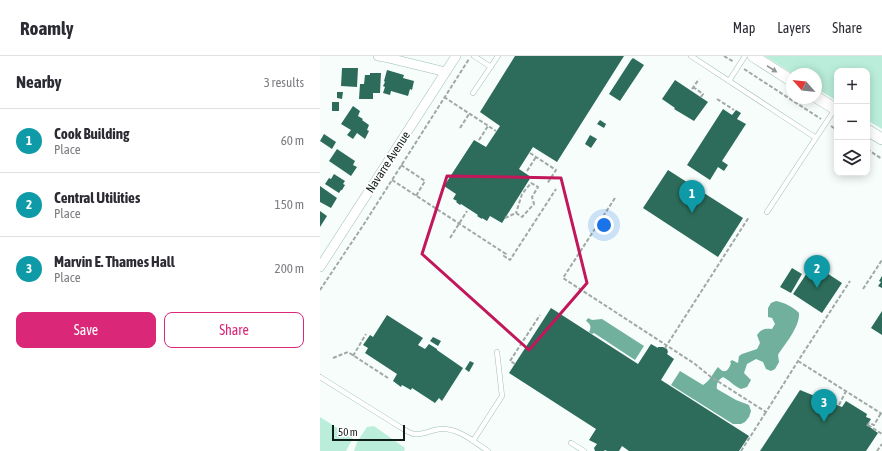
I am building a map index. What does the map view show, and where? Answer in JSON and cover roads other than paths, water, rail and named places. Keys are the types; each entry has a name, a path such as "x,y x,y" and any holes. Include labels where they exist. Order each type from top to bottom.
{"street":[{"path":"378,56 384,56 446,72"},
{"name":"Navarre Avenue","path":"320,267 456,56"},
{"path":"753,56 786,77"},
{"path":"822,101 834,109"},
{"path":"870,132 882,139"}],"lane":[{"path":"474,56 490,67"},
{"path":"473,93 498,56"},
{"path":"691,56 816,138"},
{"path":"729,81 745,56"},
{"path":"767,212 834,113"},
{"path":"473,441 502,396 496,352"},
{"path":"320,377 412,434 420,435 441,429 458,432 488,451"},
{"path":"571,443 584,451"}],"place":[{"name":"Cook Building","path":"692,213"},
{"name":"Central Utilities","path":"817,288"},
{"name":"Marvin E. Thames Hall","path":"824,422"}]}
